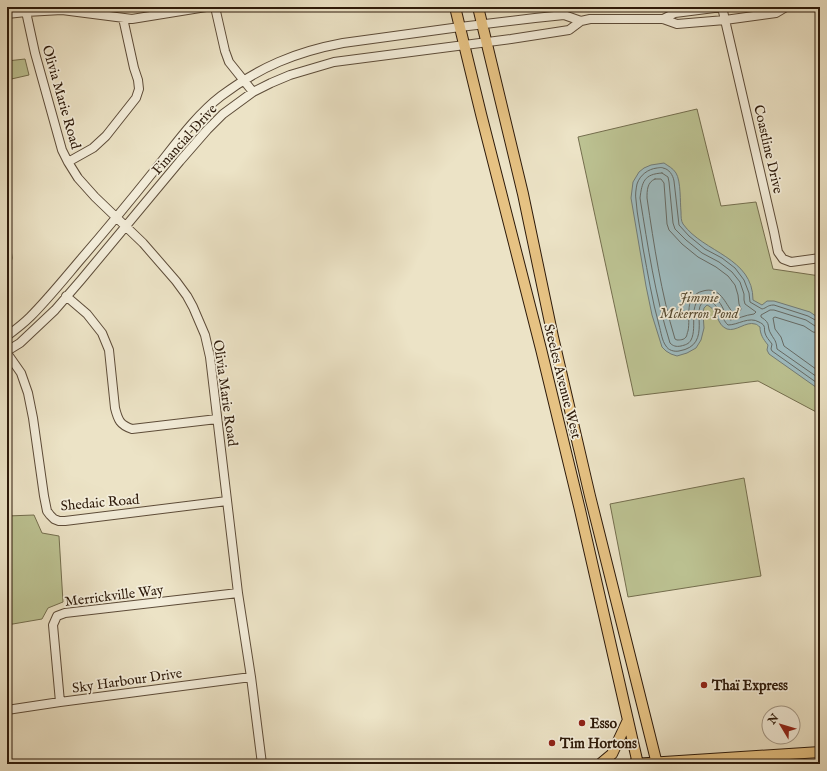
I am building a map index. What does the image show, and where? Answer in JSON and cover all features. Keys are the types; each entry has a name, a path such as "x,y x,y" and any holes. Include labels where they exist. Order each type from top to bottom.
{"main road":[{"name":"Steeles Avenue West","path":"455,7 580,510 628,720 636,764"},
{"name":"Steeles Avenue West","path":"478,7 523,194 553,337 590,496 657,763"},
{"path":"600,764 612,754 628,720"},
{"path":"636,764 820,752"}],"street":[{"path":"7,14 26,10 62,10 132,18 206,7"},
{"path":"215,7 229,62 253,92"},
{"name":"Financial Drive","path":"663,19 675,13 722,7"},
{"name":"Coastline Drive","path":"722,7 778,252 783,259 791,262 820,258"},
{"name":"Financial Drive","path":"7,352 20,343 40,325 207,130 238,102 271,83 290,75 334,62 464,46 569,30 581,21 590,19 663,19 677,24 725,20 776,13 786,7"},
{"name":"Olivia Marie Road","path":"26,10 35,52 62,150 68,162 78,178 95,197 143,243 176,280 187,296 206,335 210,357 238,593 262,764"},
{"name":"Financial Drive","path":"7,336 30,318 57,288 117,217 191,125 220,97 244,80 272,64 308,51 342,43 460,26 564,15 581,21"},
{"path":"68,162 93,148 106,136 136,98 138,80 123,18"},
{"path":"66,296 86,314 102,333 109,350 117,417 125,427 132,429 217,419"},
{"name":"Shedaic Road","path":"7,352 21,373 28,393 47,512 54,519 65,521 227,501"},
{"name":"Merrickville Way","path":"60,702 53,624 57,616 65,613 238,593"},
{"name":"Sky Harbour Drive","path":"7,710 251,677"}],"green space":[{"path":"25,59 29,75 7,80 7,61"},
{"name":"Jimmie Mckerron Pond","path":"697,109 721,206 756,202 773,269 820,276 820,414 758,381 634,396 578,137"},
{"path":"7,208 12,258 7,284"},
{"path":"744,478 761,576 628,597 610,504"},
{"path":"34,515 42,533 59,536 63,602 48,608 42,619 7,625 7,516"}],"water":[{"path":"664,163 676,173 678,177 681,218 683,224 692,234 726,257 745,274 751,286 753,300 762,305 767,301 774,301 810,312 820,319 820,390 769,354 767,350 768,345 762,336 760,327 752,323 730,330 727,329 723,327 711,307 707,305 704,308 703,313 704,328 701,340 696,348 677,356 666,351 662,347 652,315 631,198 633,182 639,172 651,165"}],"place":[{"name":"Thaï Express","path":"704,685"},
{"name":"Esso","path":"582,723"},
{"name":"Tim Hortons","path":"552,743"}]}
